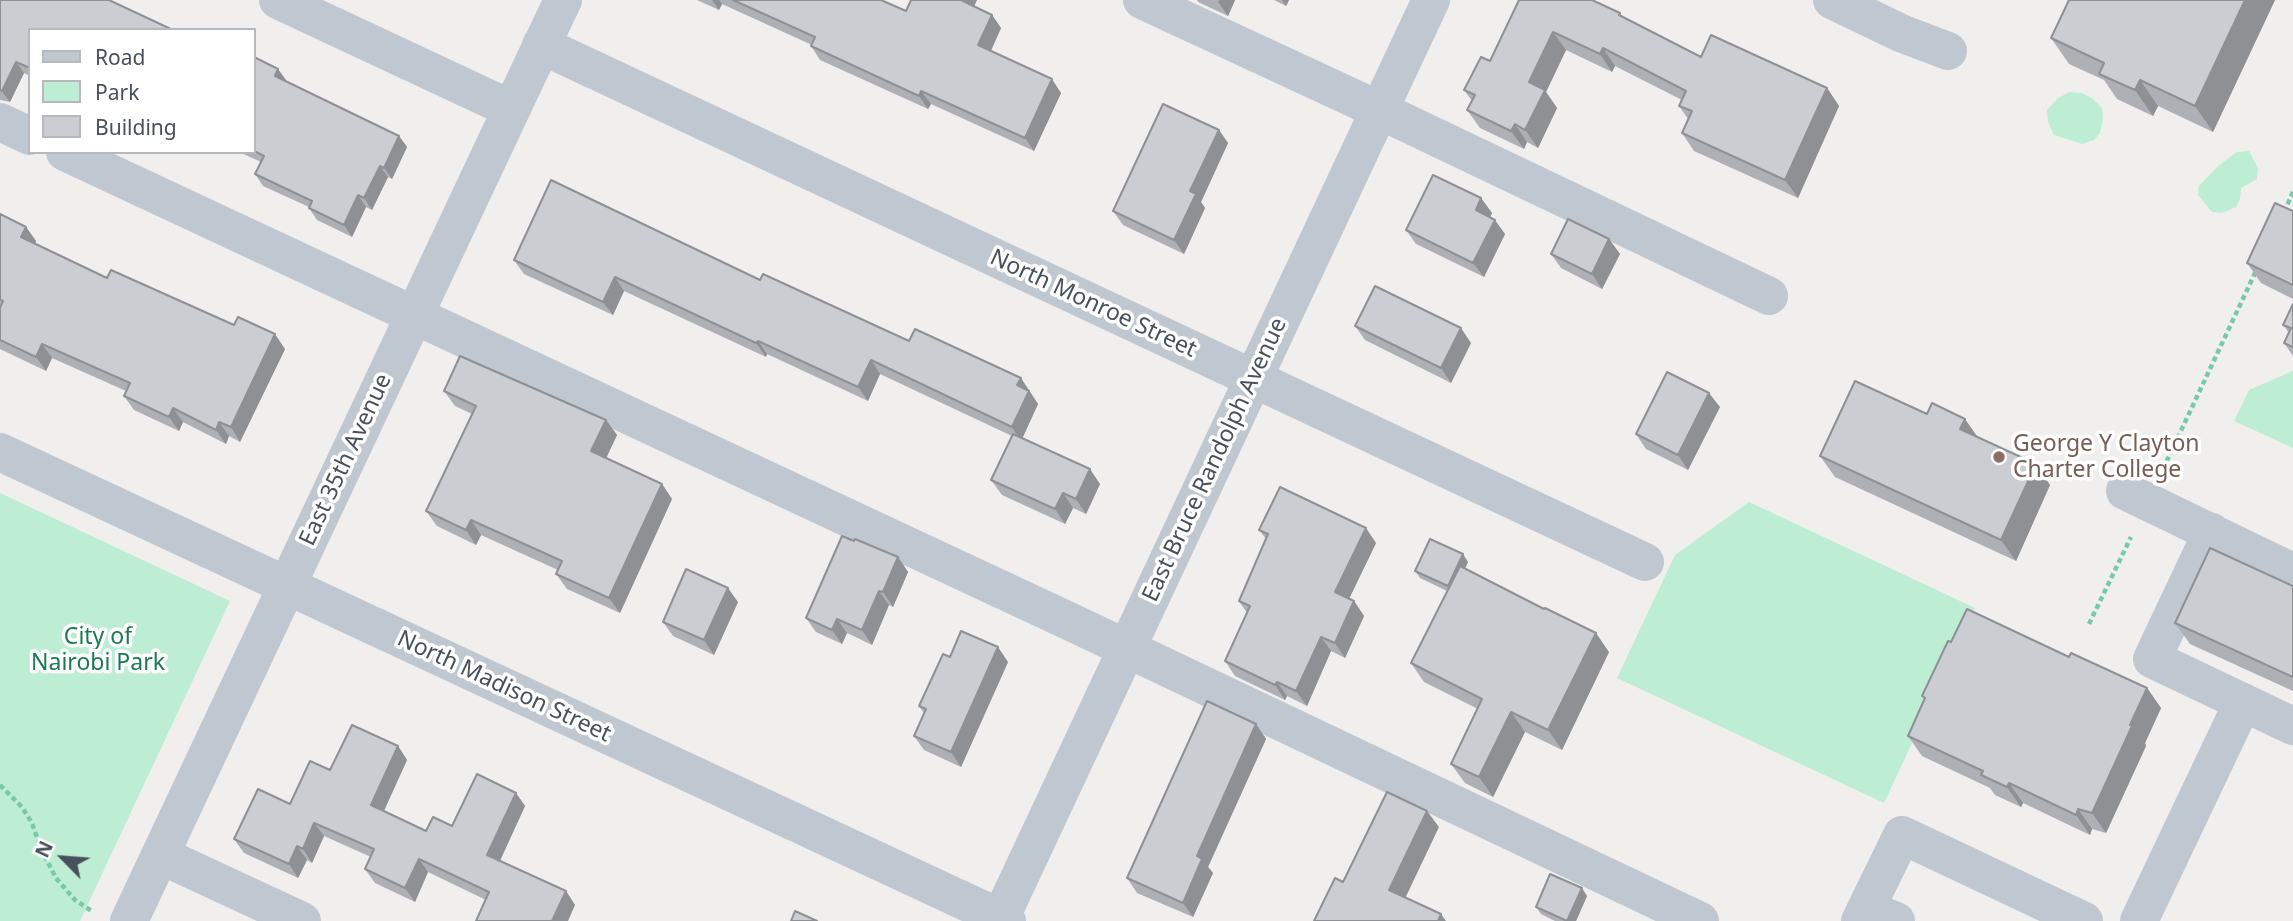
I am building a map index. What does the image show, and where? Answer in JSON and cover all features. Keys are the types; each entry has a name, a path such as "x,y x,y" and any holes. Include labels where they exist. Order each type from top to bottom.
{"street":[{"path":"278,0 511,109"},
{"name":"East 35th Avenue","path":"112,917 160,855 563,0"},
{"path":"1142,0 1769,296"},
{"name":"East Bruce Randolph Avenue","path":"1002,920 1126,649 1431,0"},
{"path":"1832,0 1903,34 1948,51"},
{"name":"North Monroe Street","path":"541,46 1645,562"},
{"path":"0,122 28,135"},
{"path":"69,154 1700,921"},
{"name":"North Madison Street","path":"0,452 1002,920"},
{"path":"2136,496 2293,572"},
{"path":"2212,532 2152,659 2293,726"},
{"path":"2139,921 2243,702"},
{"path":"1875,917 1902,835 2084,921"},
{"path":"160,855 302,921"}],"path":[{"path":"2281,217 2293,192"},
{"path":"2089,624 2136,496 2258,267"},
{"path":"0,785 22,807 32,823 41,849 56,878 75,900 112,917"}],"green space":[{"path":"2070,92 2082,93 2102,108 2100,133 2094,140 2082,144 2054,135 2048,122 2047,110 2058,98"},
{"path":"2249,151 2258,168 2257,179 2241,188 2236,207 2222,213 2212,212 2198,195 2199,186 2218,166 2237,152"},
{"path":"2293,371 2293,448 2234,421 2249,390"},
{"name":"City of Nairobi Park","path":"0,493 230,601 80,921 0,921"},
{"path":"1749,502 1975,608 1884,803 1617,678 1675,555"}],"building":[{"path":"0,0 109,0 169,28 28,28 28,67 16,62 2,91"},
{"path":"733,0 881,0 906,11 911,0 961,0 992,15 978,45 1052,79 1025,138 921,91 919,96 811,46 815,37"},
{"path":"1519,0 1592,0 1701,57 1711,35 1827,88 1785,180 1682,133 1692,111 1679,106 1686,91 1603,48 1600,54 1553,32 1529,82 1545,90 1525,130 1515,124 1511,131 1467,110 1475,95 1464,90 1481,57 1490,61"},
{"path":"2069,0 2245,0 2195,106 2140,80 2135,90 2099,74 2104,63 2051,38"},
{"path":"256,58 278,69 275,76 399,136 384,168 380,166 364,198 358,195 344,225 309,208 312,201 255,174 264,156 256,152"},
{"path":"1163,104 1219,130 1190,191 1196,194 1174,240 1113,211"},
{"path":"1433,175 1481,198 1476,210 1495,220 1473,263 1406,230"},
{"path":"551,180 760,280 763,274 909,341 915,329 1021,378 1017,385 1029,391 1012,427 871,360 858,387 615,277 603,302 514,260"},
{"path":"2275,203 2293,211 2293,285 2247,263"},
{"path":"0,214 26,227 21,237 107,278 111,270 234,325 238,317 275,334 231,427 219,422 216,430 173,408 169,417 124,396 130,383 42,344 36,357 0,340 0,308 3,301 0,299"},
{"path":"1568,219 1609,239 1592,274 1551,254"},
{"path":"1375,286 1461,328 1441,368 1355,326"},
{"path":"2293,304 2293,347 2284,343 2291,328 2283,325"},
{"path":"460,356 606,420 591,451 662,484 609,598 556,574 562,561 471,520 466,530 426,511 476,406 444,391"},
{"path":"1667,372 1709,393 1678,455 1636,434"},
{"path":"1855,381 1927,414 1932,403 1965,419 1960,429 2036,464 2001,540 1820,456"},
{"path":"1013,434 1090,469 1076,499 1063,493 1055,509 991,480"},
{"path":"1280,487 1366,528 1335,592 1354,601 1335,643 1321,637 1296,691 1277,682 1275,685 1225,661 1250,606 1239,601 1268,534 1259,530"},
{"path":"842,536 898,557 862,630 837,619 832,630 806,618"},
{"path":"1430,539 1463,554 1448,586 1415,571"},
{"path":"2210,548 2293,586 2293,677 2175,623"},
{"path":"1460,566 1596,633 1548,730 1511,712 1479,777 1451,764 1482,699 1411,663"},
{"path":"686,569 728,588 704,640 663,622"},
{"path":"1967,609 2069,657 2071,653 2147,688 2092,813 2078,809 2076,815 2009,783 2007,787 1981,775 1983,771 1908,736 1925,698 1922,696 1948,641 1951,642"},
{"path":"961,631 998,647 951,752 914,736 926,709 919,706 943,654 950,657"},
{"path":"1207,701 1256,724 1197,856 1202,859 1183,903 1127,878"},
{"path":"352,725 398,746 371,805 426,831 433,817 452,826 477,774 516,793 487,855 566,891 552,921 476,921 489,892 419,859 405,888 365,869 374,849 314,823 303,849 297,846 289,864 234,839 258,789 290,804 310,761 330,770"},
{"path":"1387,792 1427,811 1389,890 1441,914 1438,921 1314,921 1335,878 1343,882"},
{"path":"1550,874 1582,888 1567,921 1536,907"},
{"path":"795,911 817,921 791,921"}],"place":[{"name":"George Y Clayton Charter College","path":"1999,457"}]}
